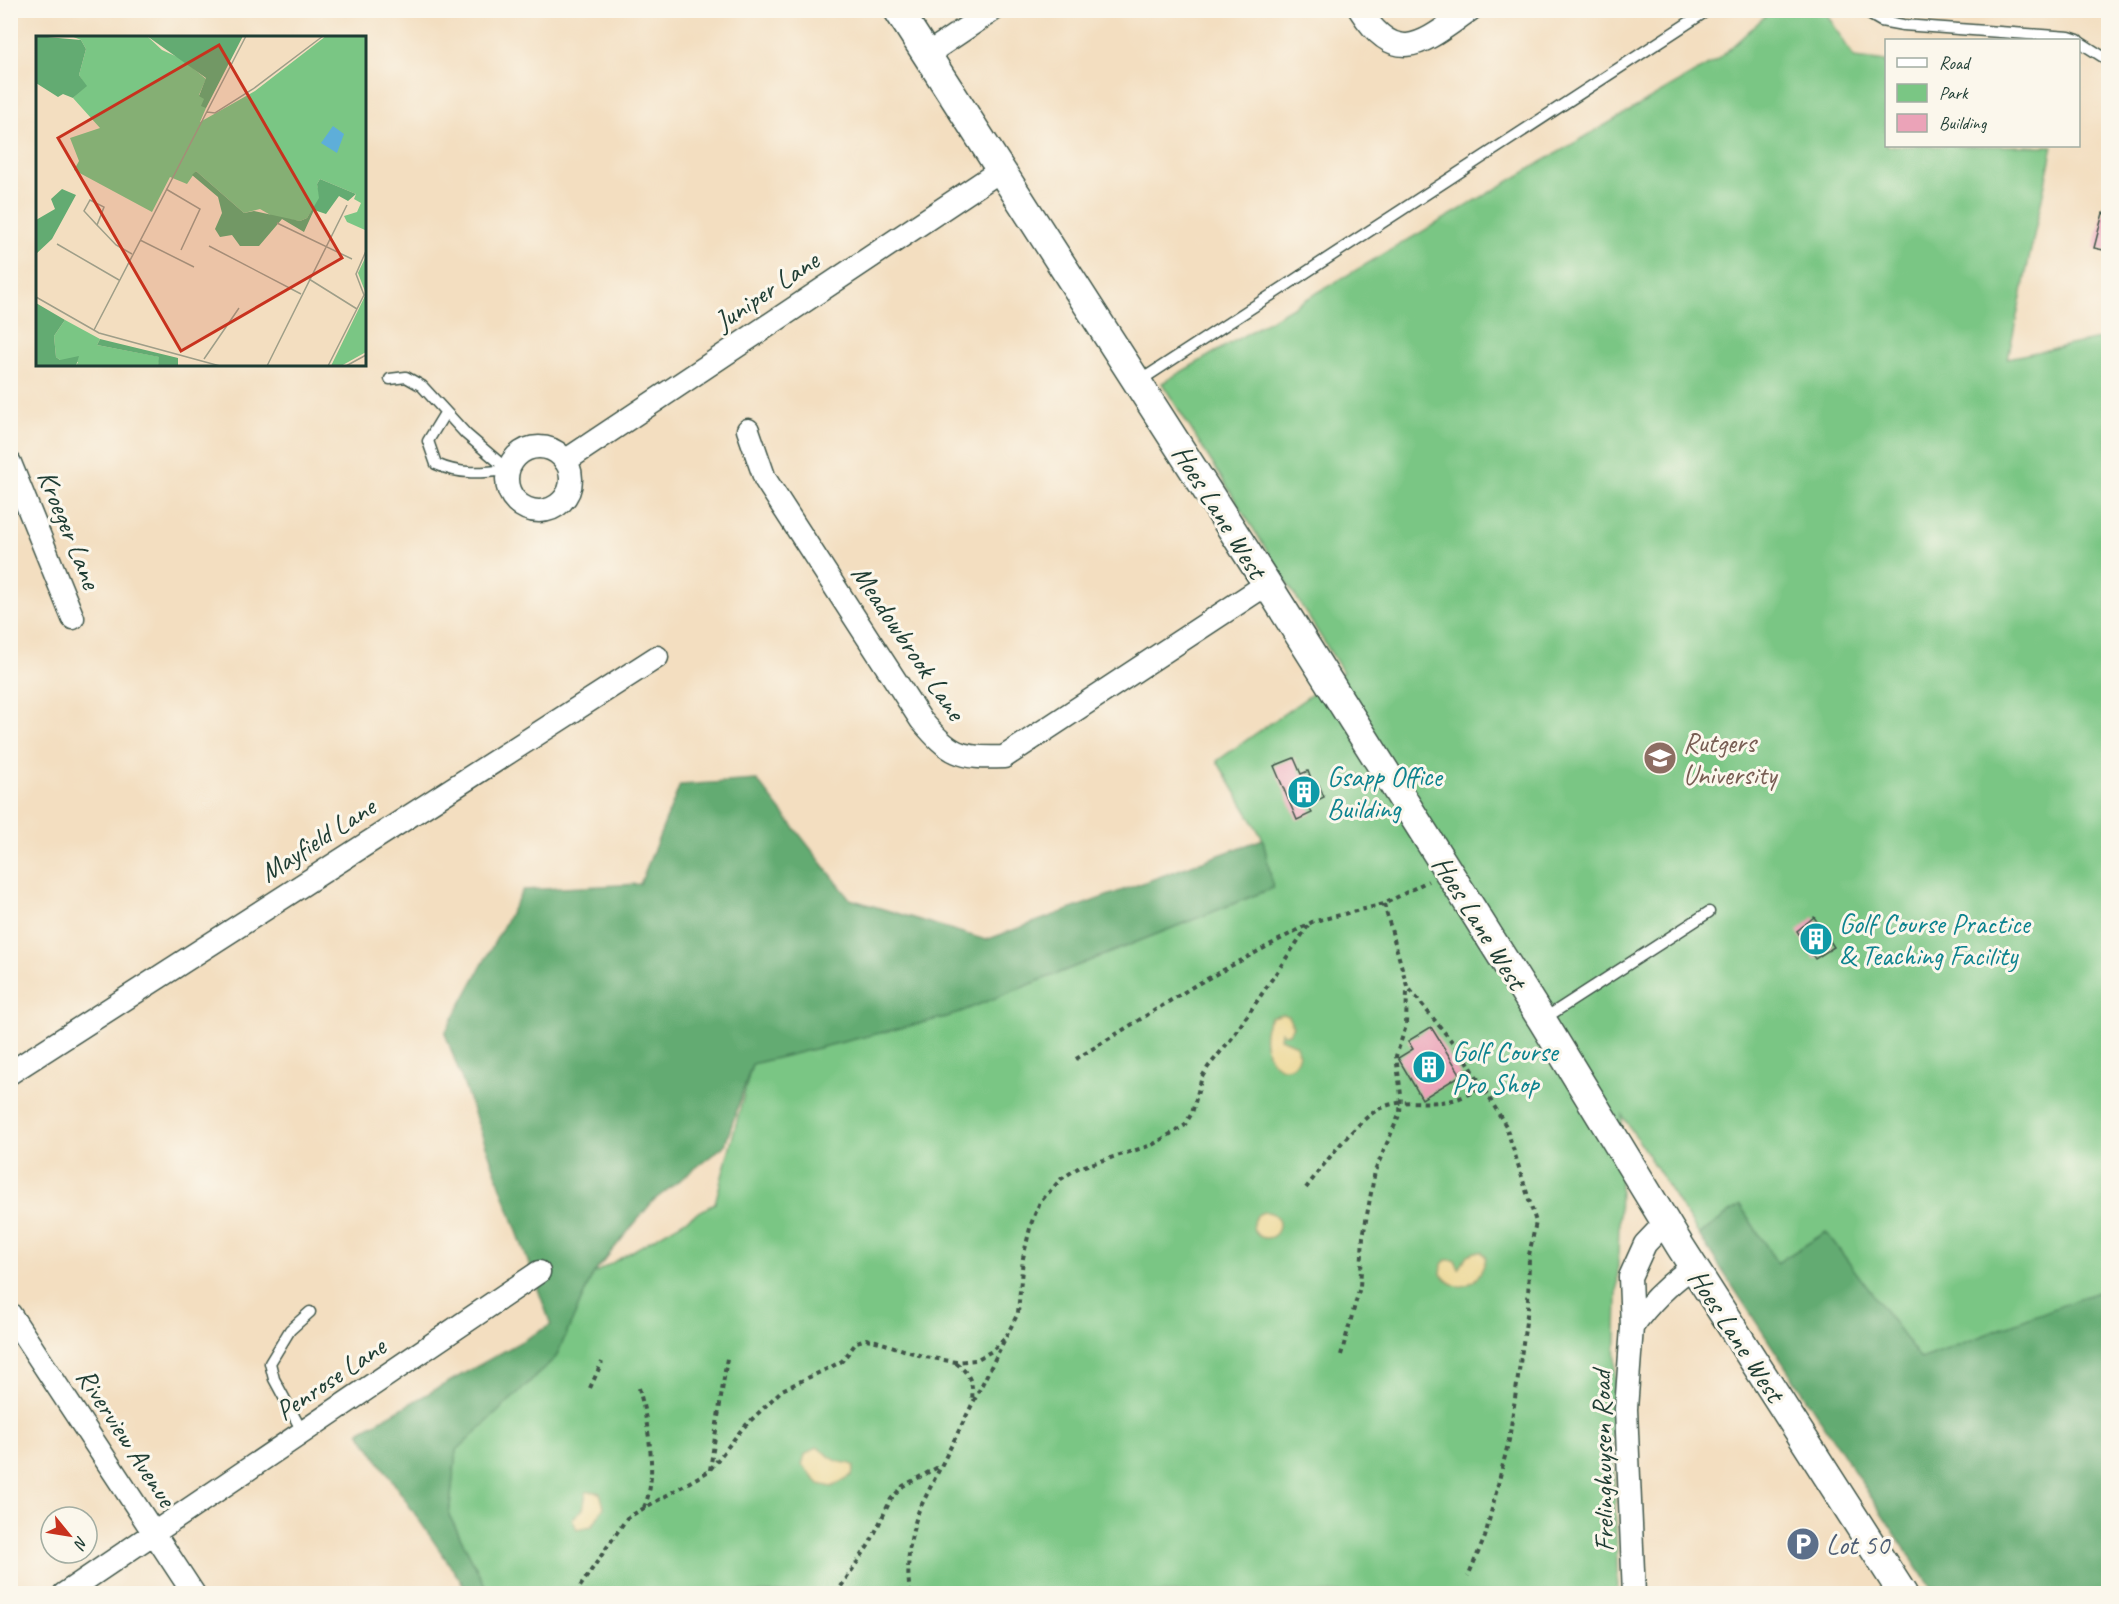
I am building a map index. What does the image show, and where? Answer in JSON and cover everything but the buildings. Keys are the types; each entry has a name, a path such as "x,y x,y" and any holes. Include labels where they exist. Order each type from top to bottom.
{"street":[{"name":"Hoes Lane West","path":"898,10 1267,584 1542,1020 1665,1223 1903,1593"},
{"path":"926,54 993,10"},
{"path":"1360,10 1383,40 1402,46 1423,43 1470,10"},
{"name":"Juniper Lane","path":"565,460 1001,170"},
{"name":"Meadowbrook Lane","path":"748,430 765,479 921,720 945,747 976,758 1004,756 1267,584"},
{"path":"529,448 552,449 565,460 572,479 570,489 564,501 546,511 536,512 523,508 512,498 507,486 508,470 517,455 529,448"},
{"name":"Kroeger Lane","path":"10,463 73,618"},
{"name":"Mayfield Lane","path":"10,1073 657,657"},
{"name":"Frelinghuysen Road","path":"1634,1593 1626,1409 1632,1327 1630,1277 1645,1244 1665,1223"},
{"path":"1632,1327 1648,1304 1673,1280 1693,1267"},
{"name":"Penrose Lane","path":"64,1593 155,1534 539,1272"},
{"name":"Riverview Avenue","path":"10,1314 194,1593"}],"lane":[{"path":"1138,382 1708,10"},
{"path":"1862,10 1881,21 1903,25 2074,39"},
{"path":"2080,42 2109,60"},
{"path":"390,379 406,377 422,386 445,413 489,456 508,470"},
{"path":"445,413 428,441 435,464 452,471 478,474 508,470"},
{"path":"1542,1020 1709,912"},
{"path":"303,1433 274,1379 270,1363 290,1330 310,1312"}],"path":[{"path":"1076,1059 1194,986 1310,923 1384,904 1448,871"},
{"path":"1341,1355 1360,1287 1366,1207 1375,1171 1400,1113 1401,1104 1396,1056 1406,1026 1409,1002 1407,986 1384,904"},
{"path":"910,1593 907,1556 910,1536 941,1465 1018,1312 1023,1258 1031,1224 1040,1202 1060,1179 1078,1168 1152,1145 1184,1126 1192,1113 1208,1067 1232,1038 1310,923"},
{"path":"1407,986 1466,1059 1482,1085 1513,1142 1536,1222 1529,1255 1528,1308 1509,1440 1485,1537 1468,1576"},
{"path":"1306,1188 1328,1159 1371,1113 1382,1106 1434,1104 1458,1099 1482,1085"},
{"path":"575,1593 627,1518 710,1471 742,1429 782,1390 842,1360 857,1342 866,1339 876,1341 925,1357 956,1362 976,1360 992,1351 1008,1333"},
{"path":"710,1471 727,1358"},
{"path":"590,1388 602,1362"},
{"path":"956,1362 966,1371 972,1382 971,1404"},
{"path":"639,1388 648,1437 650,1471 650,1495 644,1507"},
{"path":"836,1593 870,1543 891,1499 903,1486 941,1465"}],"green space":[{"name":"Rutgers University","path":"1771,11 1825,11 1854,58 1885,62 1885,147 2053,147 2008,358 2108,337 2108,1288 1921,1360 1826,1232 1777,1263 1740,1205 1699,1235 1622,1115 1613,1442 1618,1593 489,1593 449,1515 456,1451 556,1357 593,1274 715,1203 752,1064 950,1016 1273,888 1263,839 1217,761 1343,672 1162,383 1717,60"},
{"path":"757,780 850,899 986,940 1263,839 1273,888 950,1016 752,1064 725,1145 653,1201 593,1274 556,1357 456,1451 449,1515 489,1593 469,1593 359,1432 551,1325 445,1033 523,890 640,884 680,785"},
{"path":"1740,1205 1777,1263 1826,1232 1921,1359 2108,1288 2108,1593 1934,1593 1699,1235"}],"sand":[{"path":"1282,1014 1288,1016 1293,1026 1289,1033 1281,1032 1280,1038 1296,1045 1299,1055 1293,1065 1286,1068 1272,1060 1265,1041 1266,1029 1271,1017"},
{"path":"1266,1212 1275,1216 1279,1225 1275,1234 1266,1238 1257,1234 1253,1225 1257,1216"},
{"path":"1482,1252 1486,1257 1480,1273 1469,1284 1455,1285 1441,1274 1442,1264 1446,1260 1455,1260 1459,1269 1468,1255"},
{"path":"816,1447 835,1460 854,1466 852,1475 832,1487 819,1484 802,1465 805,1455"},
{"path":"589,1491 600,1493 604,1507 592,1526 577,1529 572,1519 583,1509 586,1493"}],"place":[{"name":"Rutgers University","path":"1660,758"},
{"name":"Gsapp Office Building","path":"1304,792"},
{"name":"Golf Course Practice & Teaching Facility","path":"1816,939"},
{"name":"Golf Course Pro Shop","path":"1429,1067"},
{"name":"Lot 50","path":"1803,1544"}]}
